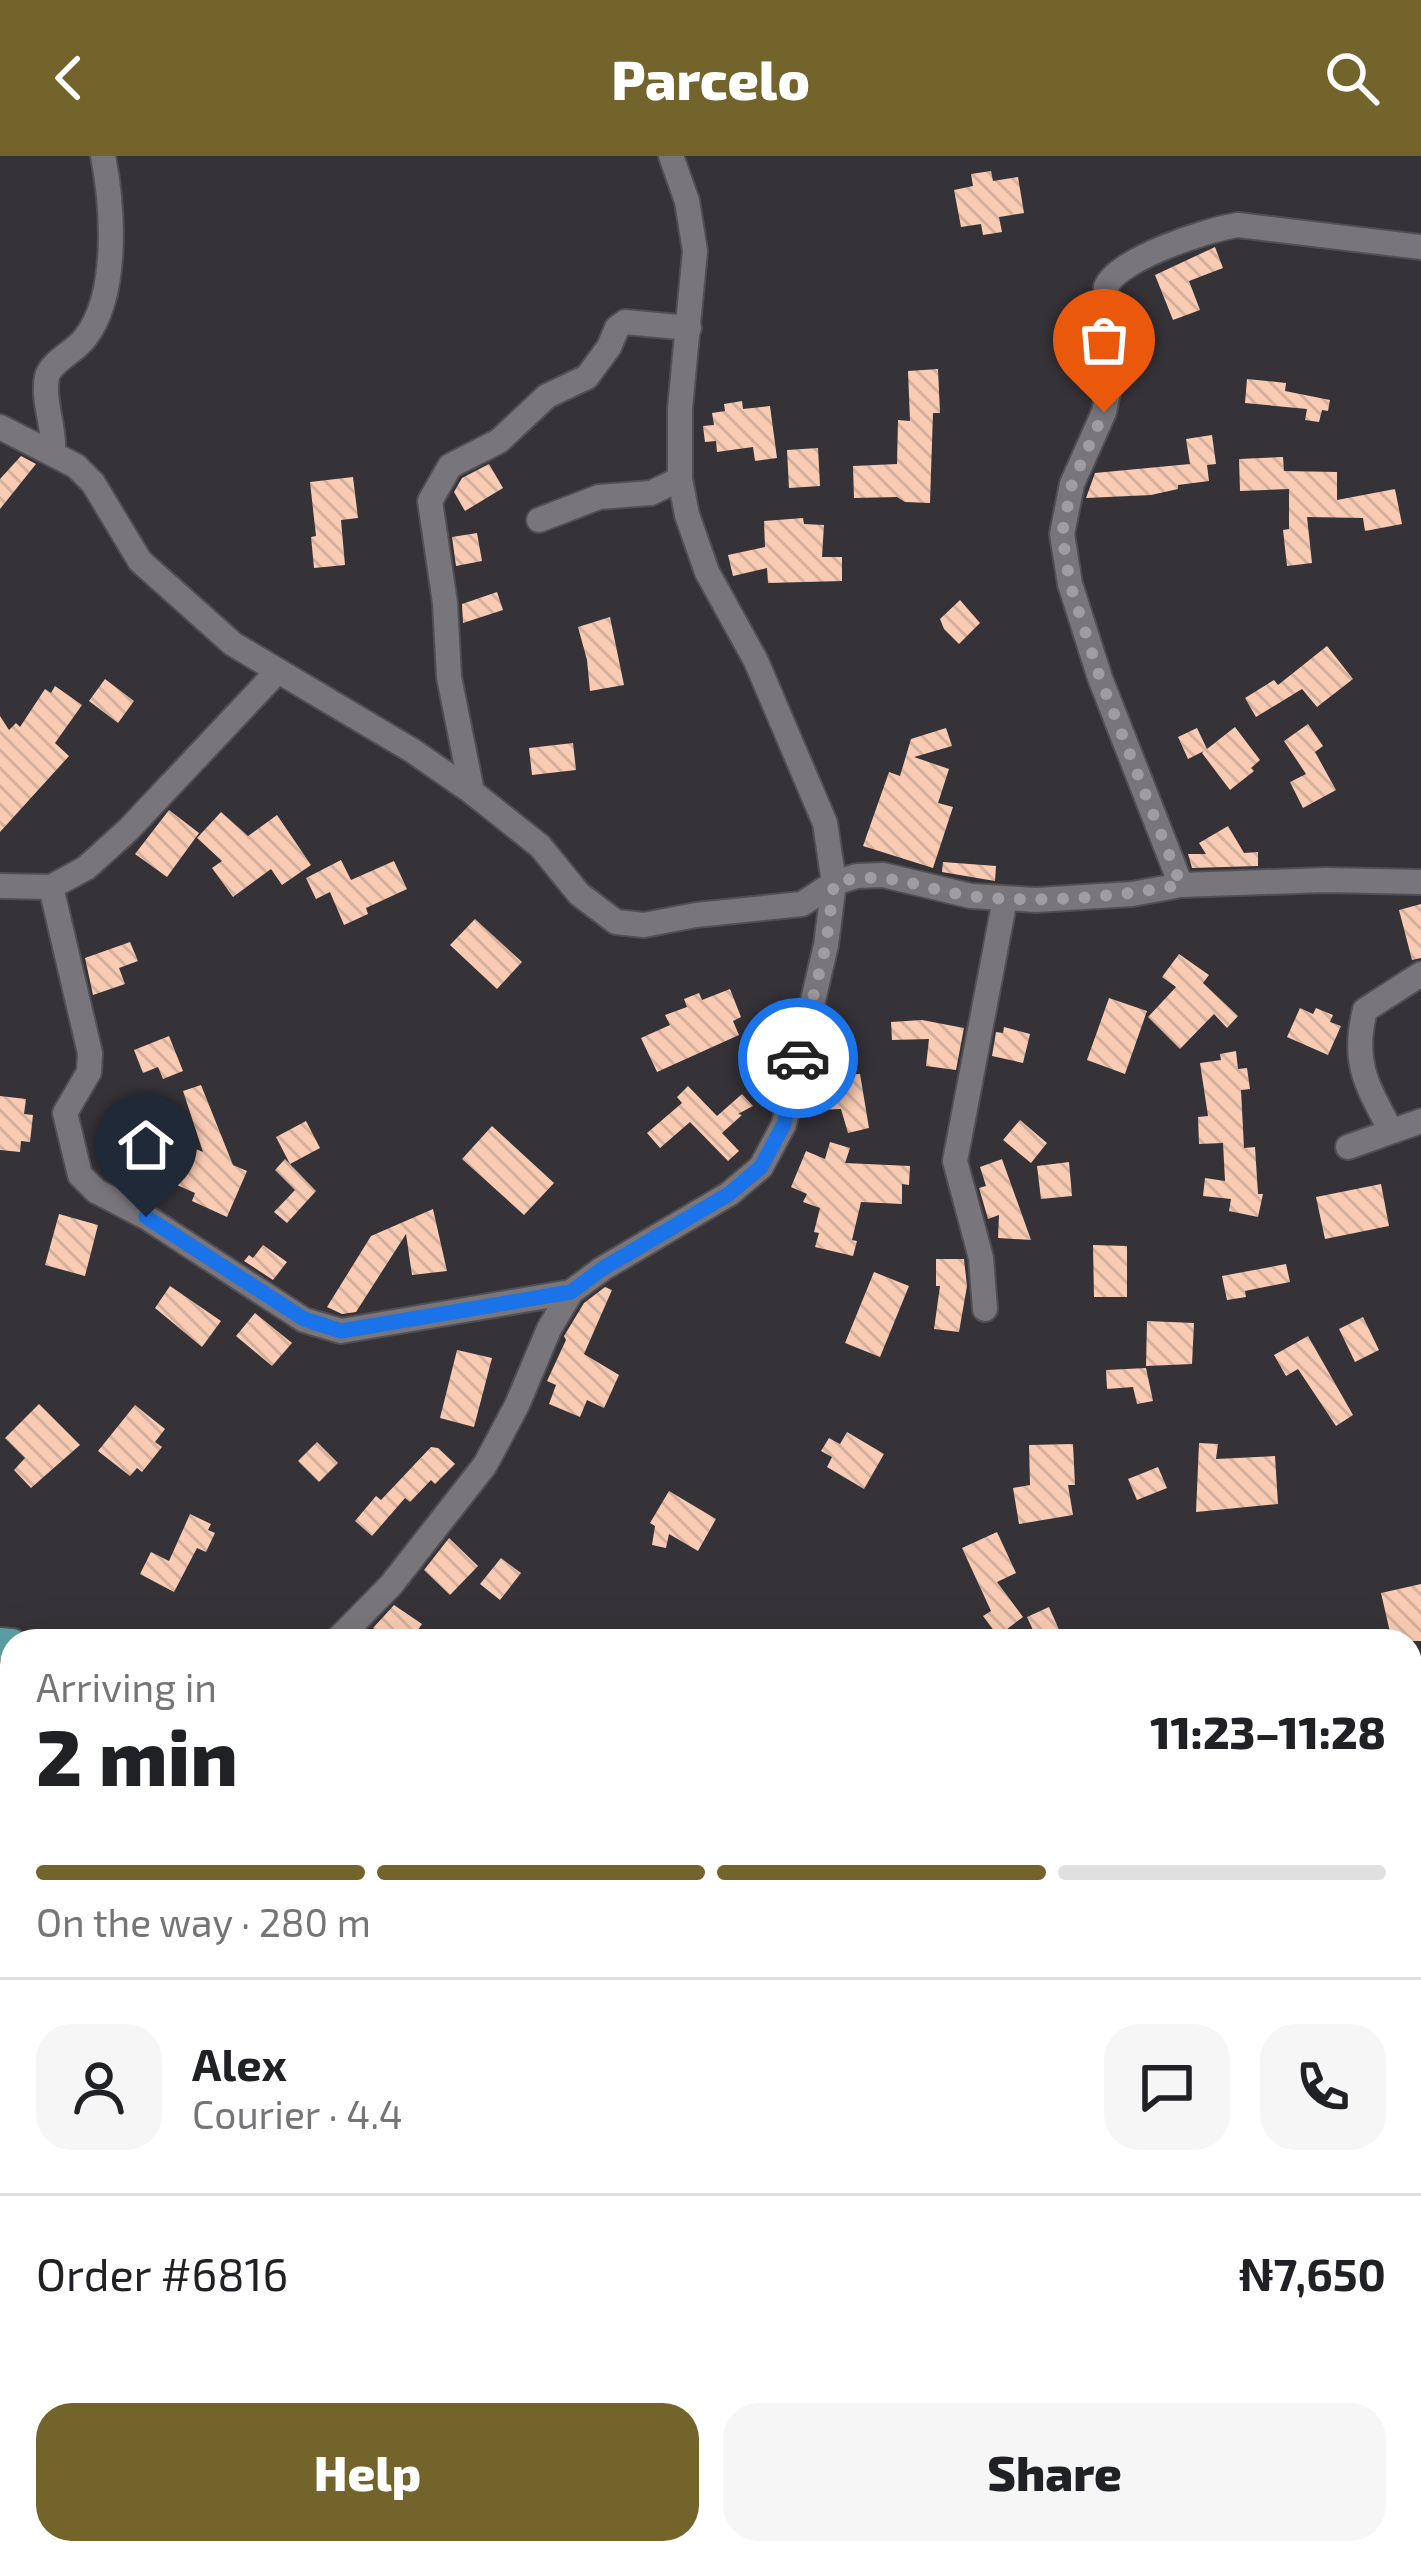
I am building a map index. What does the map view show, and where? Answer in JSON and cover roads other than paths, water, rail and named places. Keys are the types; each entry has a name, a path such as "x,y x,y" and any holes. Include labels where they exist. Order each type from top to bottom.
{"street":[{"path":"52,452 54,432 46,380 96,322 108,278 111,236 103,156"},
{"path":"348,1629 391,1585 485,1465 571,1292 729,1194 761,1167 784,1124 826,945 834,883 826,823 764,679 707,572 687,515 680,478 680,408 695,251 687,201 671,156"},
{"path":"1181,885 1100,678 1070,584 1062,534 1072,484 1104,412 1113,366 1109,277 1211,229 1238,225 1421,247"},
{"path":"472,792 449,677 445,603 430,501 438,482 450,466 499,441 547,396 586,376 609,347 616,328 625,322 689,328"},
{"path":"0,427 76,466 93,483 140,561 233,644 413,751 472,792 540,846 579,894 616,922 644,925 802,904 834,883 883,875 925,888 1005,899 1132,894 1181,885 1421,882"},
{"path":"539,520 599,497 651,493 680,478"},
{"path":"0,886 51,887 86,868 277,673"},
{"path":"51,887 90,1053 89,1072 64,1112 80,1175 95,1191 146,1217 304,1319 341,1331 571,1292"},
{"path":"985,1309 981,1258 955,1161 1005,899"},
{"path":"1390,1129 1359,1066 1358,1035 1365,1010 1421,974"},
{"path":"1348,1147 1421,1121"}]}
